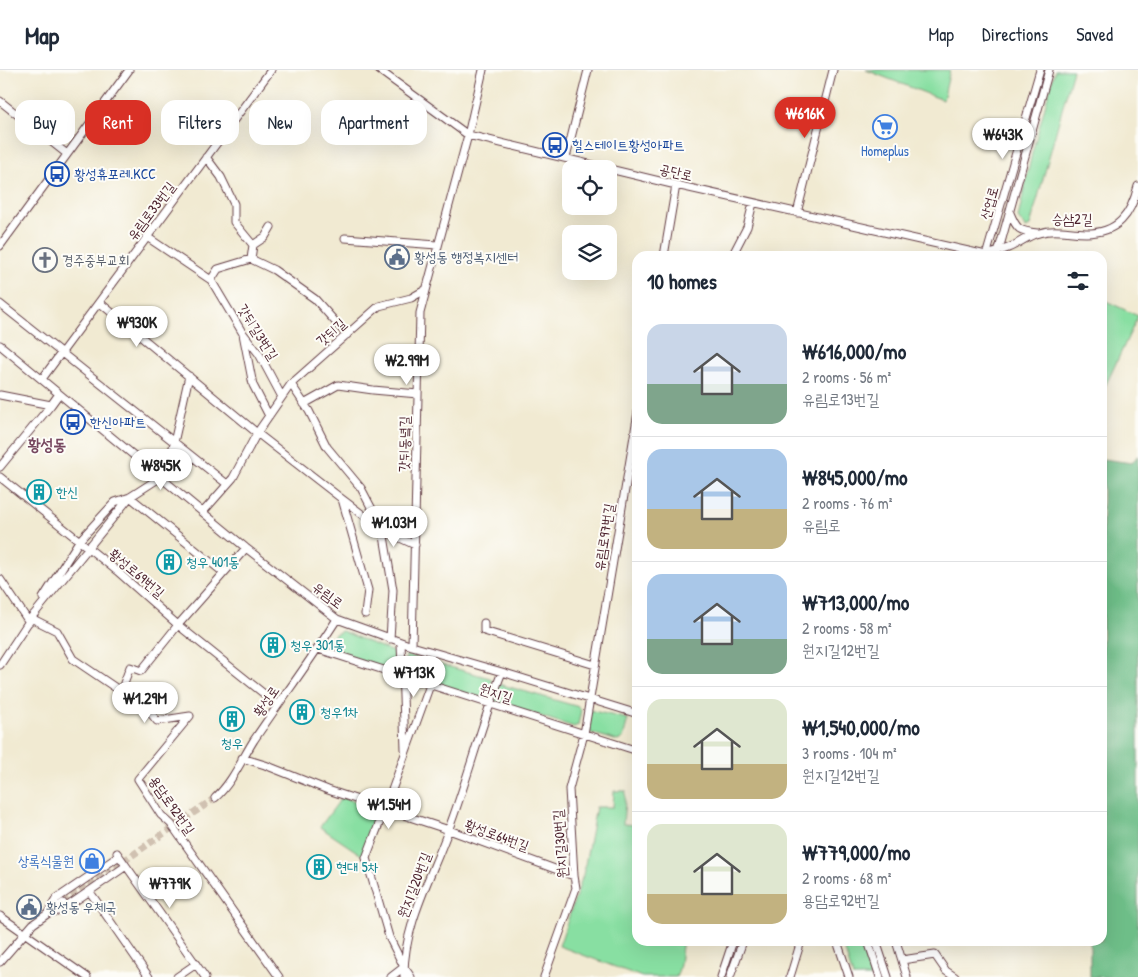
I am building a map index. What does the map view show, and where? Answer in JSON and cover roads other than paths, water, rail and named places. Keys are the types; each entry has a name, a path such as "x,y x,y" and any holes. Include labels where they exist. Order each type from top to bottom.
{"street":[{"path":"0,246 129,70"},
{"name":"유림로33번길","path":"42,379 271,70"},
{"name":"공단로","path":"379,70 468,135 965,251"},
{"name":"갓뒤동녘길","path":"412,646 420,313 437,244 468,135 483,70"},
{"path":"566,158 588,70"},
{"path":"797,212 833,70"},
{"name":"산업로","path":"987,251 1040,70"},
{"path":"999,251 1049,70"},
{"path":"0,101 67,154"},
{"path":"206,157 221,177 234,204 234,222 253,245"},
{"path":"665,251 676,185"},
{"name":"승삼2길","path":"1004,251 1038,233 1056,230 1086,233 1103,231 1116,225 1127,215 1134,202 1138,186"},
{"path":"735,251 747,227 753,203"},
{"path":"1010,212 1015,225 1022,232 1038,233"},
{"path":"250,259 253,245 265,237 271,227"},
{"name":"갓뒤길3번길","path":"147,238 212,280 242,332 259,354 282,398"},
{"path":"345,238 437,244"},
{"path":"212,280 218,268 250,259 274,270 315,299 347,335"},
{"name":"갓뒤길","path":"203,512 233,478 257,433 291,384 379,306 411,298 425,290"},
{"path":"99,302 257,433 342,499 383,530 415,545"},
{"path":"0,304 227,484"},
{"path":"242,332 253,384 269,416"},
{"name":"유림로","path":"0,345 246,548 337,619 401,643 632,712"},
{"path":"0,665 79,540 115,502 130,496 161,477 171,456 189,376"},
{"path":"291,384 327,447 361,488 383,530 393,590 390,639"},
{"path":"304,404 338,385 418,394"},
{"path":"0,467 59,394"},
{"path":"0,395 51,405"},
{"name":"유림로97번길","path":"590,698 632,447"},
{"name":"황성로69번길","path":"0,478 89,548 178,625 278,705"},
{"path":"30,620 130,496"},
{"path":"130,496 224,573"},
{"path":"342,499 368,590 365,614"},
{"path":"383,530 415,516"},
{"path":"121,691 130,666 141,671 178,625 246,548"},
{"path":"0,578 30,620"},
{"name":"황성로","path":"215,798 222,792 242,758 337,619"},
{"name":"용담로92번길","path":"30,620 57,631 73,659 148,710 157,722 190,716 138,779 161,815 171,824 279,977"},
{"path":"484,623 484,631 595,665"},
{"path":"401,643 406,754"},
{"name":"원지길","path":"318,649 632,749"},
{"name":"원지길20번길","path":"404,977 412,924 449,830 489,704 502,672"},
{"path":"411,977 389,937 366,858 430,685"},
{"name":"원지길30번길","path":"544,977 576,888 568,789 584,734 590,698"},
{"name":"황성로64번길","path":"242,758 574,876"},
{"path":"48,913 56,899 118,854 205,977"},
{"path":"48,913 62,910 126,866"},
{"path":"90,892 149,977"},
{"path":"0,962 33,924 63,903"},
{"path":"0,916 87,977"},
{"path":"720,977 731,946"},
{"path":"730,977 741,946"},
{"path":"790,977 799,946"},
{"path":"839,946 849,977"},
{"path":"870,946 880,977"},
{"path":"878,946 888,977"},
{"path":"898,946 907,977"},
{"path":"902,960 934,955 946,971 955,977"},
{"path":"177,977 196,964"},
{"path":"391,977 404,967"}],"tunnel":[{"path":"63,903 215,798"}],"place":[{"name":"Homeplus","path":"885,127"},
{"name":"힐스테이트황성아파트","path":"555,145"},
{"name":"황성휴포레.KCC","path":"57,174"},
{"name":"황성동 행정복지센터","path":"397,257"},
{"name":"경주중부교회","path":"45,260"},
{"name":"한신아파트","path":"73,422"},
{"name":"한신","path":"39,492"},
{"name":"청우 401동","path":"169,562"},
{"name":"청우 301동","path":"273,645"},
{"name":"청우1차","path":"302,712"},
{"name":"청우","path":"232,719"},
{"name":"상록식물원","path":"92,861"},
{"name":"현대 5차","path":"319,867"},
{"name":"황성동 우체국","path":"29,907"}],"district":[{"name":"황성동","path":"47,444"}]}
